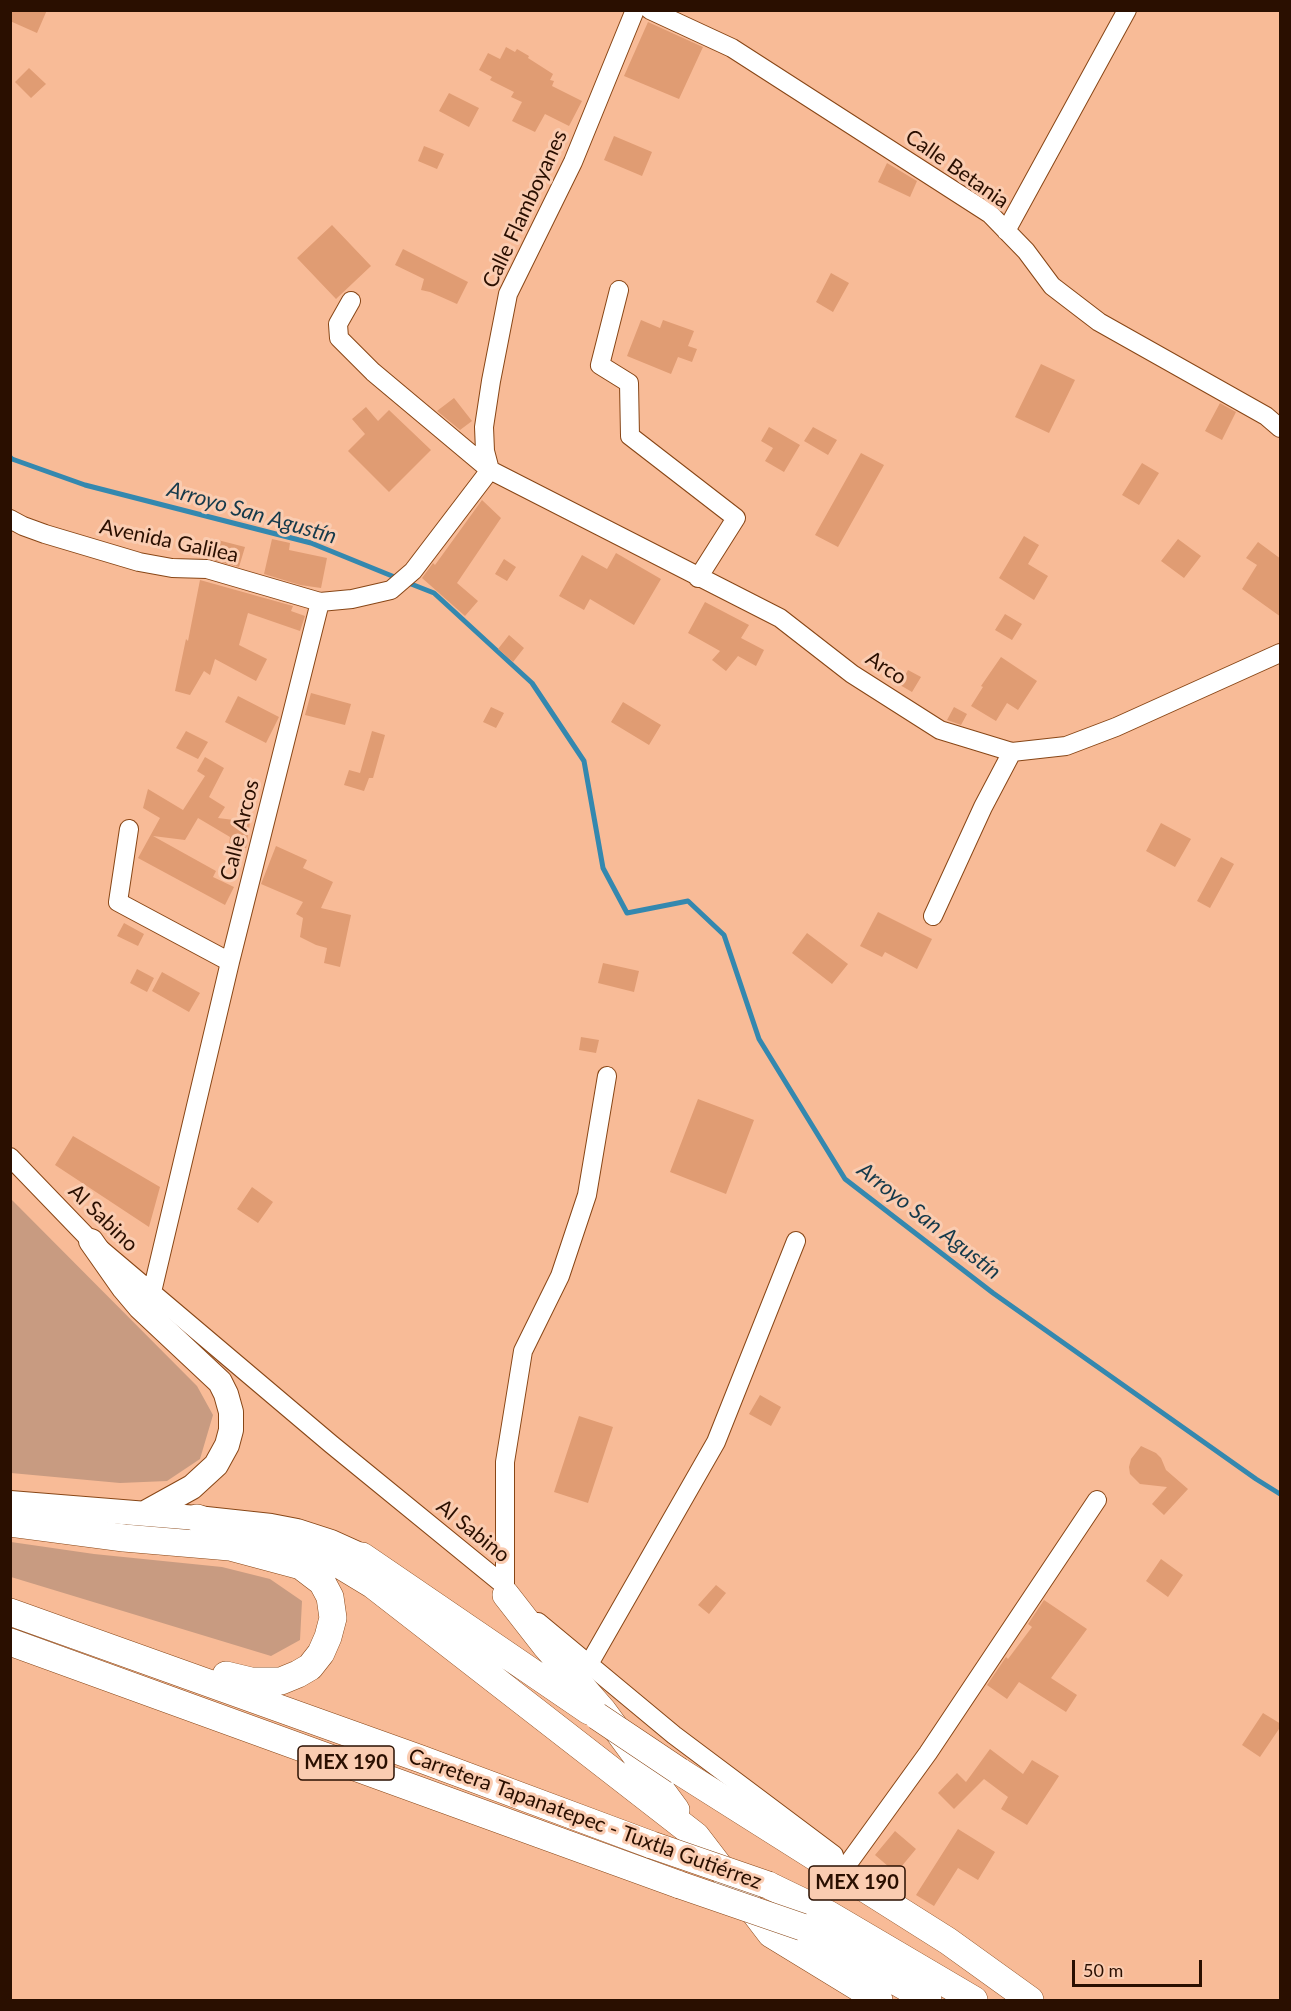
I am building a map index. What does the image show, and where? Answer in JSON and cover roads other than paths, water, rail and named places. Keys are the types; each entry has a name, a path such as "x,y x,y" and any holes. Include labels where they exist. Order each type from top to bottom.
{"highway":[{"path":"197,1518 226,1529 306,1550 340,1565 373,1585 696,1836"},
{"path":"10,1522 124,1538 240,1550 301,1566 322,1582 330,1597 333,1618 321,1653 310,1667 281,1681 251,1680 145,1659"},
{"name":"MEX 190","path":"362,1556 679,1771 948,1941 1030,2001"},
{"path":"505,1590 544,1645 603,1711 771,1934 879,2001"},
{"name":"Carretera Tapanatepec - Tuxtla Gutiérrez","path":"10,1612 768,1885 828,1914 974,2001"},
{"name":"Carretera Tapanatepec - Tuxtla Gutiérrez","path":"10,1642 802,1927 928,2001"}],"main road":[{"path":"91,1241 140,1307 207,1368 219,1382 226,1394 231,1412 231,1430 216,1465 192,1486 145,1513"},
{"name":"MEX 190","path":"10,1503 246,1522 297,1531 331,1542 362,1556"}],"street":[{"name":"Calle Flamboyanes","path":"490,470 484,451 484,427 508,294 573,162 635,10"},
{"name":"Calle Betania","path":"650,10 732,48 990,214 1026,251 1052,286 1099,322 1266,416 1281,428"},
{"path":"1006,231 1126,10"},
{"path":"619,291 600,365 628,383 630,436 736,518 698,578"},
{"name":"Arco","path":"351,301 338,324 339,338 373,372 490,470 780,618 852,674 940,730 1012,752 1066,746 1116,727 1281,653"},
{"path":"320,602 352,599 391,590 413,571 490,470"},
{"name":"Avenida Galilea","path":"10,519 45,534 139,562 172,568 207,569 320,602"},
{"name":"Calle Arcos","path":"152,1292 230,962 320,602"},
{"path":"933,916 983,807 1012,752"},
{"path":"129,829 118,902 230,962"},
{"path":"505,1590 505,1461 523,1352 560,1276 587,1194 607,1076"},
{"name":"Al Sabino","path":"10,1157 91,1241 505,1590 589,1664 674,1735 948,1941"},
{"path":"589,1664 716,1442 796,1241"},
{"path":"847,1865 928,1753 1097,1500"}],"waterway":[{"name":"Arroyo San Agustín","path":"10,457 85,485 311,543 397,578"},
{"name":"Arroyo San Agustín","path":"406,582 434,593 532,683 584,761 603,868 627,913 688,901 724,935 759,1039 845,1179 993,1293 1280,1494"}]}
